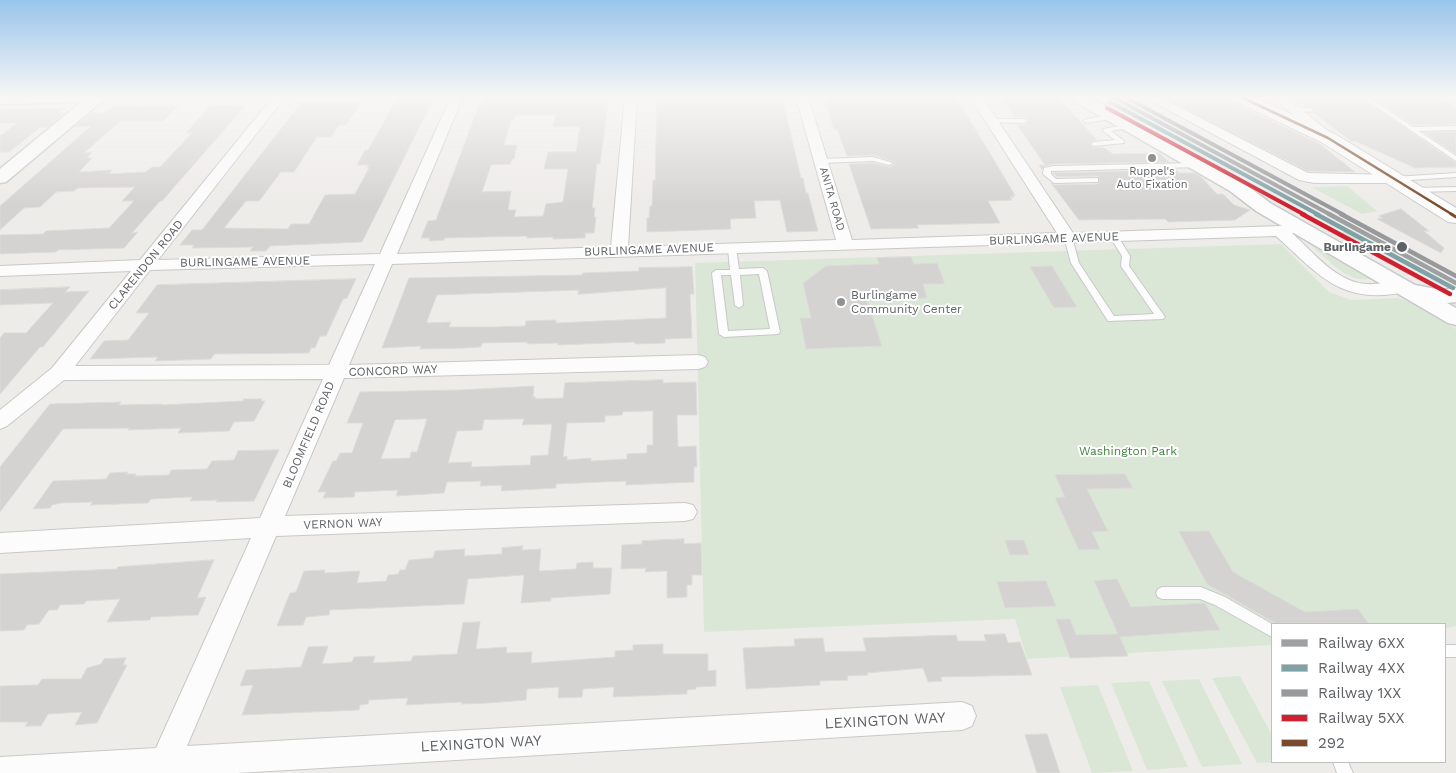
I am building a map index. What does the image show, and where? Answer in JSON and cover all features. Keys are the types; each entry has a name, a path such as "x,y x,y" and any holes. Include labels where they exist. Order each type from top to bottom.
{"main road":[{"path":"1318,133 1456,217"}],"street":[{"path":"0,178 54,133"},
{"name":"CLARENDON ROAD","path":"0,421 59,373 250,133"},
{"name":"BLOOMFIELD ROAD","path":"163,768 335,372 387,259 441,133"},
{"path":"619,251 628,133"},
{"name":"ANITA ROAD","path":"813,133 845,244"},
{"path":"1000,133 1068,237"},
{"path":"1142,133 1237,187 1289,228 1329,275 1349,286 1366,290 1456,285"},
{"path":"1219,133 1304,177 1314,179 1394,179"},
{"path":"1322,133 1328,138"},
{"path":"1289,228 1403,287 1456,318"},
{"name":"BURLINGAME AVENUE","path":"0,271 146,265 1114,237 1289,228"},
{"path":"1403,287 1440,297 1456,295"},
{"name":"CONCORD WAY","path":"59,373 335,372 698,362"},
{"name":"VERNON WAY","path":"0,543 269,527 686,512"},
{"name":"LEXINGTON WAY","path":"0,772 163,768 962,716"}],"lane":[{"path":"1094,144 1122,142 1109,133"},
{"path":"1418,133 1456,159"},
{"path":"821,161 873,159 889,163"},
{"path":"1095,180 1054,181 1047,174 1047,170 1053,168 1198,165"},
{"path":"1394,179 1456,175"},
{"path":"1413,190 1456,189"},
{"path":"1068,237 1075,263 1111,319 1160,318 1125,266 1126,256 1114,237"},
{"path":"732,248 739,305"},
{"path":"763,271 775,332 724,334 716,273 734,272 763,271"},
{"path":"1162,593 1201,593 1220,601 1271,630"}],"green space":[{"path":"1347,186 1377,211 1362,214 1311,187"},
{"path":"1347,231 1379,249 1369,252 1337,234"},
{"path":"1305,238 1374,278 1354,278 1344,273 1302,239"},
{"name":"Washington Park","path":"1281,244 1329,292 1351,300 1398,298 1408,301 1456,329 1456,626 1446,628 1446,623 1271,623 1271,645 1027,659 1015,619 704,632 695,263"},
{"path":"1240,676 1271,733 1271,762 1257,763 1212,678"},
{"path":"1199,679 1242,764 1202,767 1162,681"},
{"path":"1149,681 1188,767 1147,770 1111,683"},
{"path":"1098,685 1133,771 1092,773 1060,687"}],"building":[{"path":"4,133 33,133 9,152 0,152 0,136"},
{"path":"83,133 106,133 84,153 92,152 87,158 92,158 79,172 112,170 109,174 146,172 152,167 160,167 192,133 221,133 132,233 138,232 124,248 0,254 0,235 43,234 46,231 109,228 134,201 122,201 135,187 78,188 74,191 56,192 40,207 24,208 0,230 0,206"},
{"path":"278,133 334,133 331,137 317,137 294,172 281,172 259,201 246,201 224,228 288,229 291,224 309,224 325,195 355,194 369,168 367,168 369,165 357,165 365,150 368,150 378,133 416,133 362,242 270,246 266,251 250,251 253,247 192,248 194,245 180,245 192,230 202,230"},
{"path":"469,133 507,133 504,145 517,145 514,159 512,159 510,164 491,165 482,192 511,191 508,210 516,210 514,217 543,216 546,204 563,202 568,169 544,169 548,152 576,152 579,133 604,133 600,164 597,164 592,208 595,208 594,217 596,217 594,233 585,233 585,238 553,239 553,237 527,238 527,236 445,238 444,240 429,241 430,238 421,238 428,221 436,220"},
{"path":"656,133 790,133 801,178 803,178 806,193 808,193 818,231 787,232 780,200 754,201 756,218 730,219 731,229 647,232 647,218 649,218 650,206 652,206 653,180 655,180"},
{"path":"839,133 978,133 1015,195 1010,197 1012,200 988,201 1000,223 917,225 919,228 871,229 849,164 873,163 889,167 894,165 895,162 874,155 847,156"},
{"path":"1023,133 1091,133 1097,140 1089,143 1093,148 1103,147 1113,154 1159,153 1169,162 1053,164 1044,166 1042,170 1039,165 1045,165"},
{"path":"1233,133 1297,133 1320,144 1355,172 1308,171"},
{"path":"1341,133 1412,133 1456,163 1456,167 1415,168 1355,141 1351,141"},
{"path":"1425,133 1456,133 1456,154"},
{"path":"1176,170 1179,173 1194,173 1200,176 1217,194 1223,194 1234,205 1250,210 1235,220 1168,222 1165,219 1079,220 1051,183 1054,185 1098,184 1100,182 1098,176 1057,177 1053,173"},
{"path":"1401,209 1429,231 1424,231 1444,248 1441,253 1377,219 1382,218 1379,216"},
{"name":"Burlingame Community Center","path":"911,257 914,264 937,263 945,284 923,284 927,298 867,300 882,346 806,349 800,318 811,318 803,283 826,266 879,264 877,258"},
{"path":"1052,266 1077,307 1054,308 1030,267"},
{"path":"692,267 694,294 690,294 692,338 665,339 665,343 635,344 635,342 558,345 558,343 527,344 528,342 482,343 481,347 464,348 420,349 421,346 382,348 409,278 582,275 583,273 639,271 639,268","holes":["666,288 666,318 556,323 556,320 526,321 525,326 494,327 449,327 451,322 427,323 437,295 579,290 578,294"]},
{"path":"356,279 347,298 343,299 326,336 320,336 315,348 311,348 309,353 214,354 211,359 155,361 158,357 90,359 104,341 128,340 149,313 136,313 157,285"},
{"path":"70,287 65,292 89,291 43,347 40,347 0,394 0,338 4,333 26,333 53,303 0,305 0,290"},
{"path":"663,380 663,383 696,382 697,415 677,415 678,447 696,446 697,467 694,467 694,482 626,485 626,481 556,484 556,488 501,491 502,485 480,486 481,481 447,482 444,493 396,496 398,490 355,492 354,497 323,498 326,492 318,492 333,461 336,461 340,453 352,453 363,423 347,423 360,392 534,386 533,397 536,397 535,399 563,398 565,383","holes":["653,411 653,445 647,445 647,453 627,454 627,459 591,461 591,458 567,460 567,456 563,457 567,423 605,422 605,416 622,415 623,412","427,419 417,452 411,452 410,458 381,459 395,420","524,419 522,425 552,424 548,455 531,456 530,465 471,467 472,462 448,463 457,431 482,430 484,420"]},
{"path":"244,399 262,399 261,401 265,401 254,421 234,422 229,431 178,433 181,428 128,430 129,428 63,429 0,512 0,467 50,404 121,402 119,405 161,405 243,401"},
{"path":"279,450 254,501 190,501 192,497 151,499 148,503 90,505 93,502 61,503 52,505 50,508 33,509 53,481 106,479 110,473 128,472 126,474 136,474 135,476 169,475 171,470 207,469 212,461 234,460 238,451"},
{"path":"1125,474 1133,488 1087,489 1108,531 1092,532 1100,549 1079,550 1055,498 1065,497 1055,475"},
{"path":"1209,531 1233,572 1305,612 1358,609 1368,623 1275,623 1207,584 1179,532"},
{"path":"684,539 684,544 701,543 702,575 692,575 692,585 687,585 687,597 667,598 667,571 645,572 646,568 621,569 622,545 642,544 642,541"},
{"path":"1005,540 1024,540 1029,555 1010,555"},
{"path":"523,546 522,550 541,549 539,571 576,569 577,563 593,562 593,568 612,568 610,594 551,598 551,601 521,603 524,575 468,579 464,604 330,610 329,615 306,617 303,625 277,626 290,593 296,592 304,571 325,570 324,573 360,571 357,583 386,581 388,575 398,574 400,570 405,570 409,560 433,558 435,551 465,549 464,556 502,554 502,548"},
{"path":"214,560 197,598 206,597 198,615 151,617 150,620 107,622 120,599 86,601 84,604 60,605 57,610 49,610 39,624 27,625 24,630 0,631 0,574 117,569 118,567"},
{"path":"1117,579 1131,607 1205,603 1220,630 1120,637 1128,656 1070,658 1056,619 1070,619 1076,635 1118,634 1094,581"},
{"path":"1046,581 1056,606 1005,608 997,582"},
{"path":"480,622 476,649 507,647 506,653 532,652 531,663 615,657 615,651 633,650 633,645 663,644 663,654 708,654 708,671 716,670 716,686 696,687 696,689 687,690 687,694 613,697 614,687 583,689 582,697 558,698 559,687 527,689 526,700 406,705 408,698 369,700 368,704 360,705 359,710 242,715 253,685 240,686 246,670 301,667 308,647 328,646 322,664 352,662 354,657 375,656 373,663 411,661 413,656 457,654 463,623"},
{"path":"1005,634 1008,643 1020,642 1032,675 941,677 942,681 928,682 923,668 847,676 848,680 820,681 820,685 746,689 743,648 795,646 794,639 823,638 825,652 866,651 863,638 956,635 958,641 986,641 984,635"},
{"path":"126,658 123,665 127,665 97,723 75,725 82,712 48,714 41,726 25,726 28,722 0,722 0,686 38,685 42,679 81,679 87,668 101,664 104,659"},
{"path":"1047,734 1060,773 1037,773 1025,735"}],"rail line":[{"name":"5XX","path":"1153,133 1450,294"},
{"name":"4XX","path":"1167,133 1453,288"},
{"name":"6XX","path":"1180,133 1456,283"},
{"name":"1XX","path":"1192,133 1456,276"}],"transit line":[{"name":"292","path":"1318,133 1456,217"}],"place":[{"name":"Ruppel's Auto Fixation","path":"1152,158"},
{"name":"Burlingame","path":"1402,247"},
{"name":"Burlingame Community Center","path":"841,302"}]}
